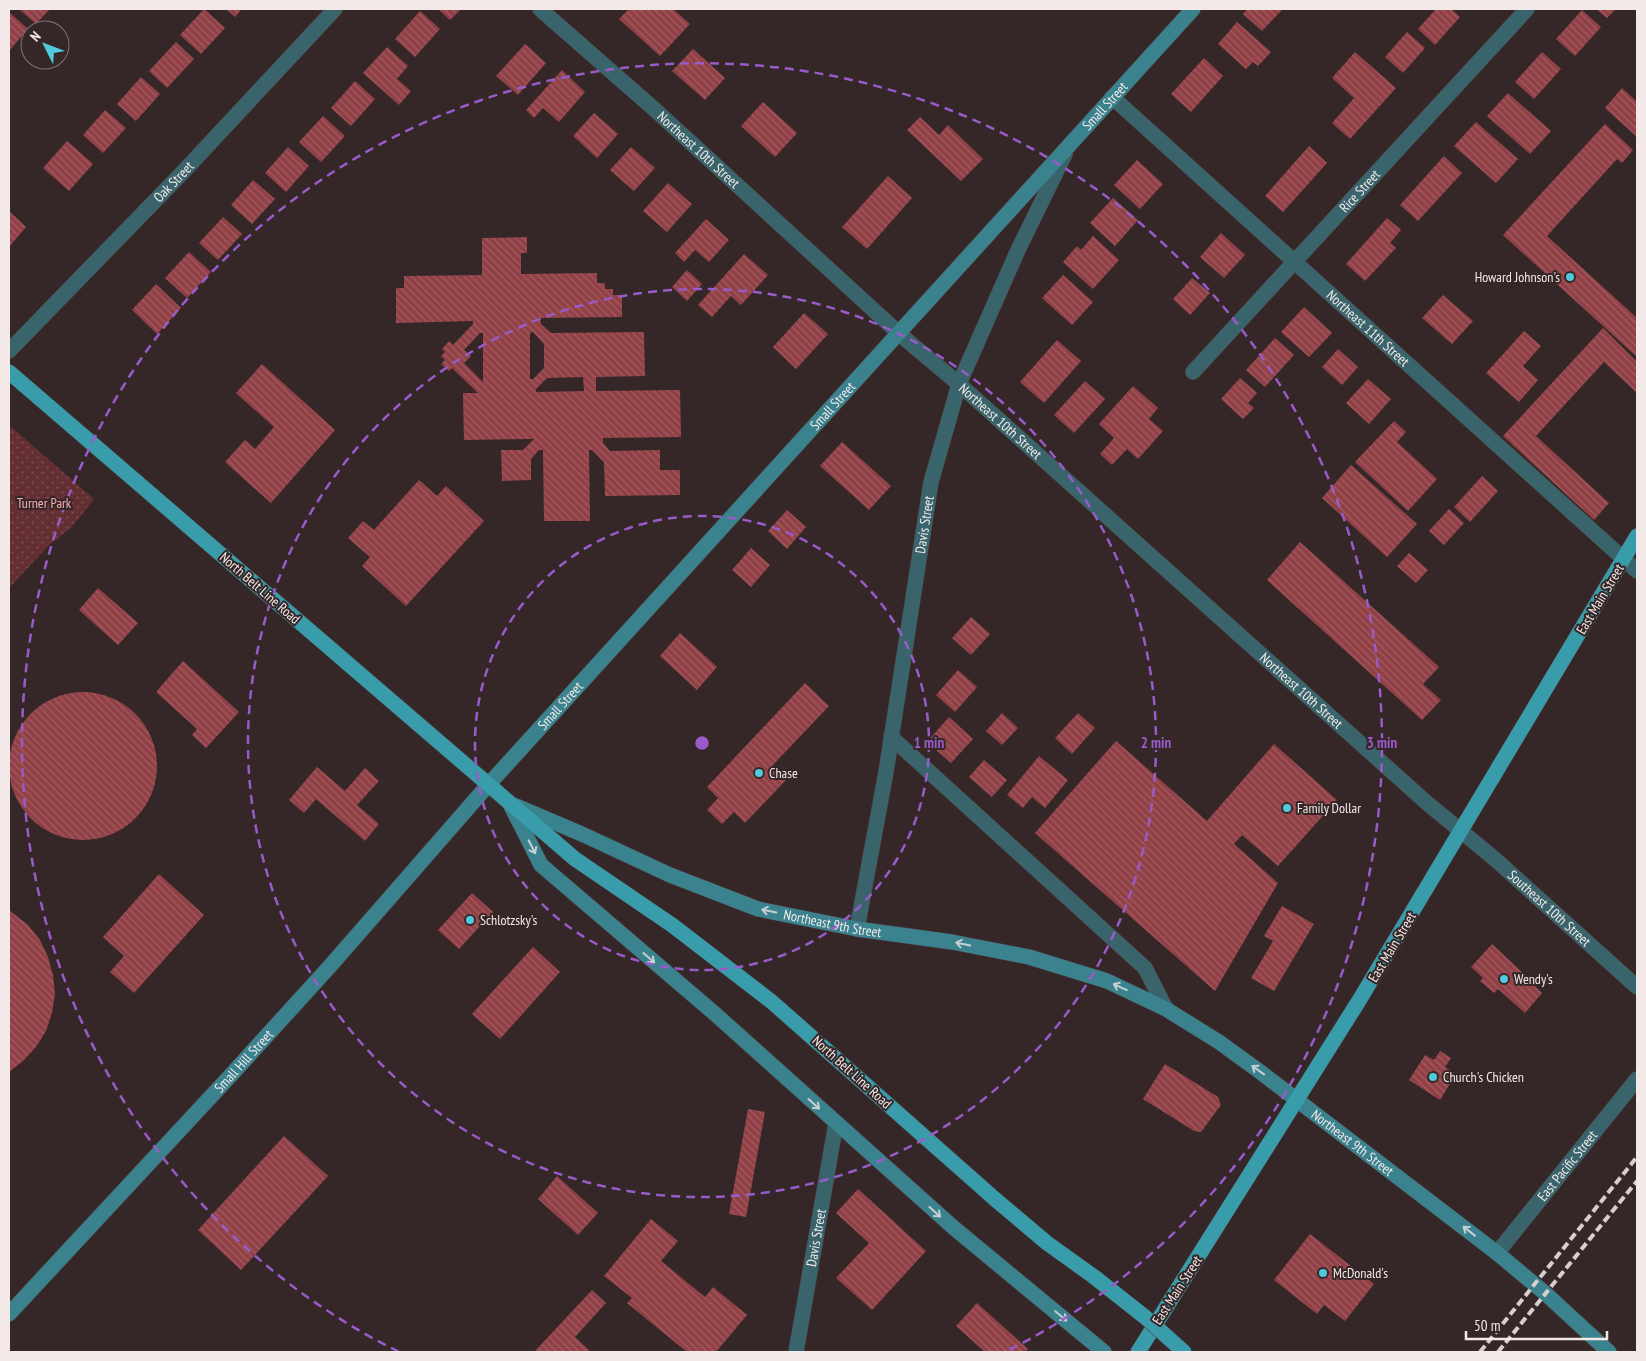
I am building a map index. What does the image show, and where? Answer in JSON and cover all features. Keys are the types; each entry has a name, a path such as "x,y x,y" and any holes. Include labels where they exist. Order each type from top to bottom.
{"main road":[{"name":"North Belt Line Road","path":"9,372 575,859 672,925 772,1002 996,1200 1047,1243 1137,1311 1184,1352"},
{"name":"East Main Street","path":"1138,1352 1298,1099 1462,831 1637,536"}],"street":[{"name":"Oak Street","path":"9,351 183,172 335,9"},
{"name":"Northeast 10th Street","path":"540,9 653,108 898,333 960,384 1427,803 1462,831"},
{"name":"Small Street","path":"472,803 1193,9"},
{"name":"Rice Street","path":"1193,372 1527,9"},
{"name":"Northeast 11th Street","path":"1112,97 1295,260 1637,571"},
{"name":"Davis Street","path":"857,929 886,772 931,482 960,384 1018,250 1071,143"},
{"path":"891,737 1146,968 1166,1008"},
{"name":"Small Hill Street","path":"9,1314 331,966 472,803"},
{"name":"Northeast 9th Street","path":"510,804 584,834 670,875 758,909 857,929 952,942 1029,957 1107,981 1166,1008 1219,1042 1298,1099 1497,1253 1535,1284 1609,1352"},
{"name":"North Belt Line Road","path":"510,804 541,865 714,1013 954,1228 1104,1352"},
{"name":"Southeast 10th Street","path":"1462,831 1637,987"},
{"name":"East Pacific Street","path":"1497,1253 1637,1079"},
{"name":"Davis Street","path":"796,1352 836,1123"}],"green space":[{"name":"Turner Park","path":"9,425 94,499 71,528 51,543 9,588"}],"building":[{"path":"19,9 50,9 40,20 31,20"},
{"path":"204,9 225,28 201,54 180,35"},
{"path":"226,9 242,9 235,17"},
{"path":"438,9 461,9 450,20"},
{"path":"629,9 673,9 690,24 660,56 619,19"},
{"path":"1247,9 1283,9 1262,31 1243,14"},
{"path":"1436,9 1451,9 1460,17 1435,45 1418,29"},
{"path":"1596,9 1616,9 1607,18"},
{"path":"1582,10 1601,27 1575,56 1556,39"},
{"path":"420,11 440,29 415,57 395,39"},
{"path":"9,12 20,22 20,38 9,51"},
{"path":"1237,22 1271,52 1258,66 1253,62 1246,69 1218,44"},
{"path":"1407,32 1425,48 1403,73 1385,57"},
{"path":"176,42 194,59 167,88 149,71"},
{"path":"525,44 546,63 518,95 496,76"},
{"path":"387,47 408,66 397,79 411,91 399,105 363,73"},
{"path":"693,49 725,78 705,100 672,71"},
{"path":"1355,52 1396,88 1350,139 1332,123 1354,98 1332,78"},
{"path":"1542,52 1561,69 1534,99 1515,82"},
{"path":"1204,58 1223,76 1191,112 1171,94"},
{"path":"562,70 585,92 559,122 543,108 534,118 526,110"},
{"path":"141,77 160,94 136,121 117,104"},
{"path":"355,81 375,99 351,126 331,108"},
{"path":"1622,88 1637,102 1637,137 1605,108"},
{"path":"1508,93 1551,131 1530,154 1487,116"},
{"path":"763,102 797,133 775,157 741,126"},
{"path":"105,110 126,128 103,153 83,135"},
{"path":"594,113 618,134 597,158 573,136"},
{"path":"323,116 345,136 321,162 299,142"},
{"path":"920,117 939,135 948,125 983,159 961,181 907,130"},
{"path":"1476,122 1518,159 1496,183 1454,146"},
{"name":"Howard Johnson's","path":"1605,124 1633,150 1622,163 1617,159 1547,236 1637,318 1637,357 1503,235"},
{"path":"67,141 93,164 69,191 43,168"},
{"path":"1309,146 1327,163 1283,212 1265,196"},
{"path":"288,147 309,166 286,192 265,173"},
{"path":"631,147 655,168 634,191 610,170"},
{"path":"1444,156 1462,173 1418,221 1400,205"},
{"path":"1137,160 1163,184 1140,209 1114,185"},
{"path":"888,176 912,198 867,249 842,227"},
{"path":"253,180 275,199 252,224 231,205"},
{"path":"668,183 692,204 667,232 643,211"},
{"path":"1113,198 1138,220 1115,246 1090,223"},
{"path":"9,211 26,227 9,247"},
{"path":"223,217 242,234 218,260 199,243"},
{"path":"1387,218 1401,230 1390,243 1396,248 1365,281 1346,264"},
{"path":"706,219 729,240 709,262 695,250 684,262 675,253"},
{"path":"1221,233 1245,255 1224,278 1200,257"},
{"path":"1093,236 1119,260 1093,289 1063,262 1077,246 1081,250"},
{"path":"527,237 527,253 521,253 521,274 597,273 597,283 605,283 605,289 613,289 613,295 622,295 622,317 540,318 541,324 551,333 644,332 645,376 596,377 596,391 680,390 681,437 603,438 603,443 610,451 660,450 660,470 680,470 680,495 605,496 604,462 592,450 589,450 590,521 544,521 543,450 539,450 531,459 531,480 502,481 501,450 523,450 534,439 464,440 463,393 478,393 452,368 449,371 441,364 445,360 441,356 445,352 442,349 449,341 453,345 473,324 473,321 396,323 396,288 404,288 404,276 482,275 482,238","holes":["533,332 544,344 544,368 533,379 530,379 530,333","480,333 483,333 483,382 464,363 471,356 464,350","583,377 584,391 536,392 536,389 547,378"]},
{"path":"189,252 211,272 187,298 165,278"},
{"path":"744,254 768,275 741,305 731,296 712,317 698,305"},
{"path":"687,270 702,284 687,301 672,287"},
{"path":"1063,275 1093,302 1072,325 1042,298"},
{"path":"1192,278 1210,293 1190,315 1173,299"},
{"path":"156,284 181,308 157,334 132,310"},
{"path":"1443,295 1473,321 1452,344 1422,318"},
{"path":"1304,307 1332,333 1309,357 1281,332"},
{"path":"804,313 828,334 796,369 773,347"},
{"path":"1603,328 1637,362 1637,393 1604,362 1536,436 1609,503 1594,520 1503,436"},
{"path":"1524,331 1541,346 1523,366 1538,380 1519,402 1486,373"},
{"path":"1275,338 1294,355 1265,387 1246,370"},
{"path":"1057,340 1081,361 1044,403 1020,382"},
{"path":"1338,349 1358,367 1342,385 1322,367"},
{"path":"262,364 335,430 271,503 225,462 245,440 255,449 274,427 236,393"},
{"path":"1240,378 1257,393 1248,403 1254,408 1243,419 1221,399"},
{"path":"1368,379 1391,399 1369,424 1346,403"},
{"path":"1085,381 1105,399 1074,433 1054,415"},
{"path":"1133,386 1158,408 1149,419 1163,431 1138,459 1127,449 1112,465 1100,454 1114,438 1099,424"},
{"path":"1394,421 1406,432 1397,442 1437,479 1408,511 1355,462"},
{"path":"842,442 891,486 869,510 820,466"},
{"path":"1351,465 1417,524 1387,557 1322,498"},
{"path":"1482,476 1498,491 1470,522 1454,507"},
{"path":"419,480 437,496 446,486 484,521 406,606 362,566 370,557 348,538 363,521 374,530"},
{"path":"1449,509 1464,523 1444,545 1429,531"},
{"path":"787,510 806,527 787,549 768,531"},
{"path":"1300,542 1439,667 1423,684 1441,700 1422,720 1267,580"},
{"path":"751,548 770,565 751,587 732,570"},
{"path":"1409,553 1428,570 1416,583 1397,566"},
{"path":"98,588 138,623 118,645 79,610"},
{"path":"971,617 990,634 971,655 952,638"},
{"path":"680,633 717,667 697,690 660,656"},
{"path":"183,661 239,712 206,748 192,735 197,729 156,692"},
{"path":"958,670 977,687 955,712 936,695"},
{"path":"805,683 829,706 772,766 787,779 745,823 734,812 722,824 707,810 718,798 707,787"},
{"path":"83,692 111,697 136,713 152,738 157,766 152,794 136,819 111,835 83,840 55,835 30,819 14,794 9,766 14,738 30,713 55,697"},
{"path":"1002,713 1018,728 1002,745 986,731"},
{"path":"1078,713 1095,728 1072,754 1055,738"},
{"path":"949,717 973,739 951,763 927,742"},
{"path":"1116,741 1207,821 1274,744 1337,800 1278,866 1242,835 1234,844 1278,883 1215,991 1035,833"},
{"path":"1039,756 1068,780 1045,808 1032,797 1023,808 1007,795"},
{"path":"984,760 1007,780 992,797 969,777"},
{"path":"317,767 345,791 365,768 379,781 357,805 379,824 365,841 316,799 304,813 289,800"},
{"path":"159,874 204,915 134,993 110,972 124,956 103,937"},
{"path":"472,893 493,912 459,949 438,930"},
{"path":"1282,906 1314,924 1274,991 1251,978 1273,941 1264,936"},
{"path":"9,910 28,925 40,940 48,957 53,975 55,994 52,1013 46,1031 36,1047 9,1072"},
{"name":"Wendy's","path":"1492,944 1542,993 1525,1013 1498,989 1494,993 1480,981 1483,978 1471,967"},
{"path":"533,947 560,972 500,1039 472,1014"},
{"name":"Church's Chicken","path":"1440,1051 1451,1058 1445,1067 1456,1074 1440,1100 1409,1080 1425,1055 1434,1060"},
{"path":"1165,1064 1218,1097 1221,1105 1201,1132 1194,1131 1143,1099"},
{"path":"748,1109 765,1112 746,1217 729,1214"},
{"path":"284,1136 328,1176 241,1270 198,1230"},
{"path":"557,1176 598,1213 578,1235 538,1199"},
{"path":"858,1189 926,1251 872,1310 836,1278 869,1243 836,1213"},
{"path":"651,1219 678,1241 661,1261 705,1297 713,1287 747,1315 716,1352 687,1352 627,1303 632,1298 604,1276"},
{"path":"1310,1234 1374,1284 1345,1321 1324,1305 1317,1314 1274,1280"},
{"path":"592,1290 606,1303 575,1337 591,1352 534,1352"},
{"path":"977,1303 1028,1349 1025,1352 985,1352 956,1326"}],"railway":[{"path":"1480,1352 1637,1157"},
{"path":"1498,1352 1637,1181"}],"place":[{"name":"Howard Johnson's","path":"1570,277"},
{"name":"Chase","path":"759,773"},
{"name":"Family Dollar","path":"1287,808"},
{"name":"Schlotzsky's","path":"470,920"},
{"name":"Wendy's","path":"1504,979"},
{"name":"Church's Chicken","path":"1433,1077"},
{"name":"McDonald's","path":"1323,1273"}]}
